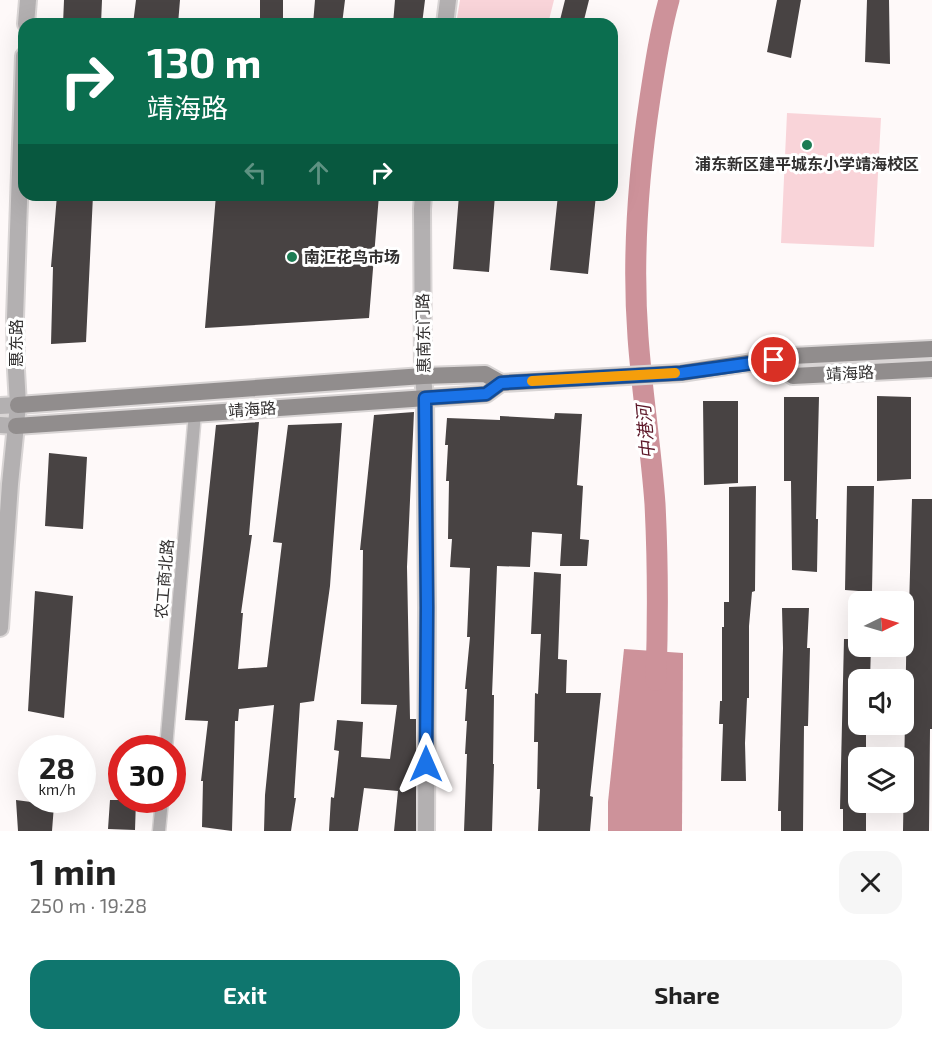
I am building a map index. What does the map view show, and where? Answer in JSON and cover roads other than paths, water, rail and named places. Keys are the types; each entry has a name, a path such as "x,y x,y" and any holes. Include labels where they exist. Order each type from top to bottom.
{"main road":[{"name":"靖海路","path":"18,405 423,376 485,374 501,383 681,373 792,356 932,349"},
{"name":"靖海路","path":"774,360 793,376 932,369"},
{"name":"靖海路","path":"8,425 486,394 501,383"}],"street":[{"path":"26,18 28,0"},
{"path":"445,18 448,0"},
{"name":"惠东路","path":"0,628 8,425 18,405 15,318 19,201"},
{"name":"惠南东门路","path":"423,201 427,607 426,831"},
{"name":"靖海路","path":"0,406 18,405"}],"lane":[{"name":"农工商北路","path":"167,735 195,413"},
{"path":"159,831 161,813"}],"waterway":[{"name":"中港河","path":"656,680 655,504 638,337 636,247 639,187 646,128 658,49 669,0"}],"place":[{"name":"浦东新区建平城东小学靖海校区","path":"807,145"},
{"name":"南汇花鸟市场","path":"292,257"}]}
